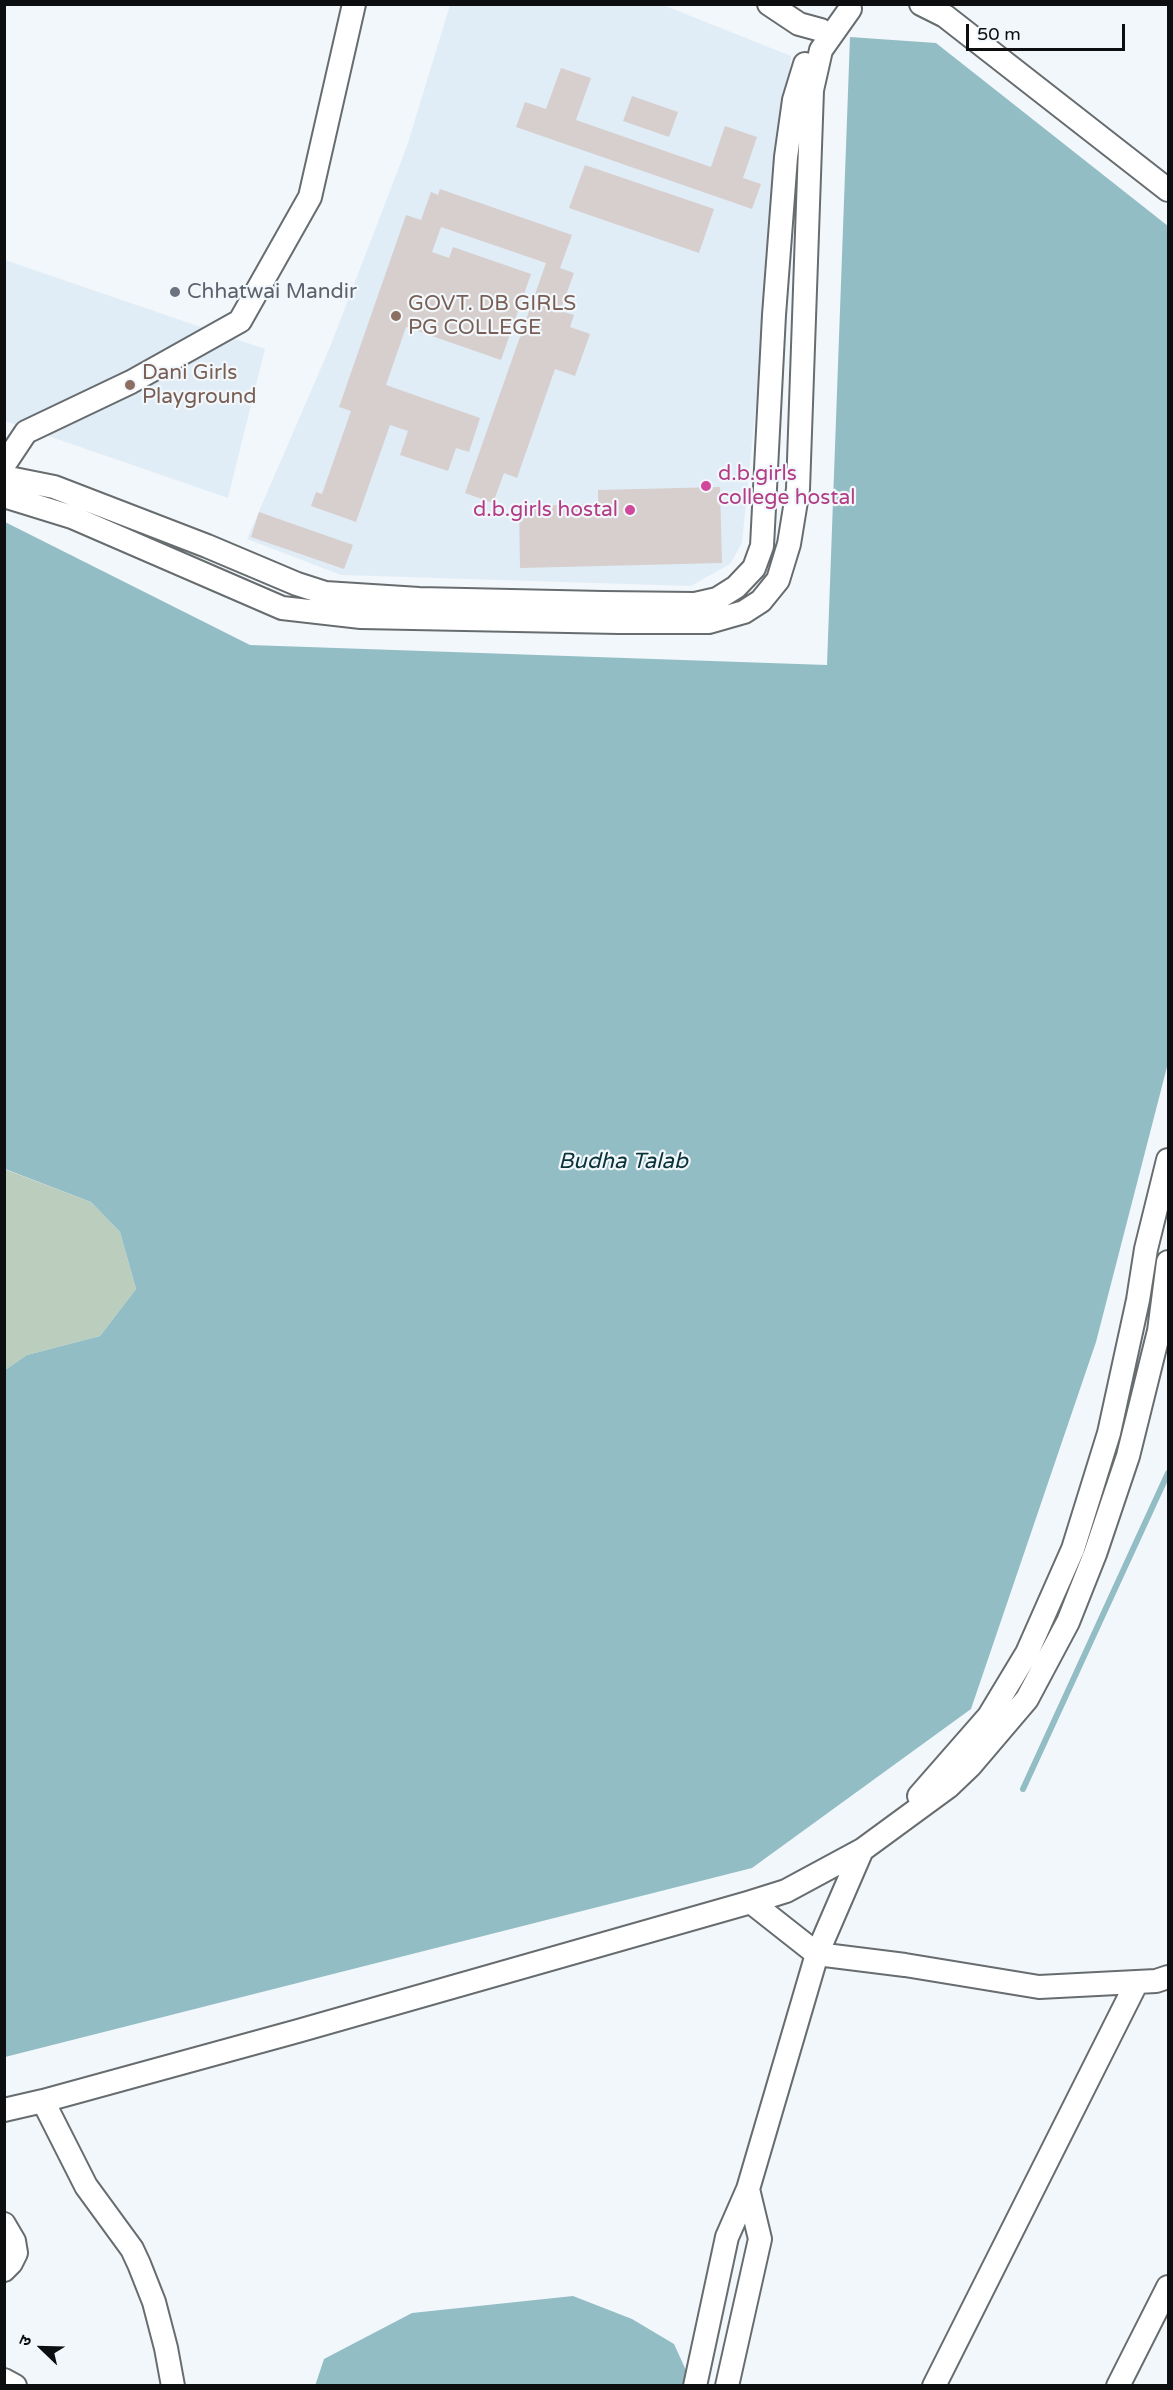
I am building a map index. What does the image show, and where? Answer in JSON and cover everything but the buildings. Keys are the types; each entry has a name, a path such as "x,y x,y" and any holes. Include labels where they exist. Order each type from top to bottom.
{"street":[{"path":"4,465 26,432 131,382 240,321 310,197 354,4"},
{"path":"769,4 799,24 821,30"},
{"path":"921,4 945,16 1168,190"},
{"path":"4,477 54,487 207,546 297,584 325,593 419,599 615,603 695,604 717,599 736,587 754,568 762,546 774,315 786,157 794,100 807,55 821,30 858,7"},
{"path":"4,496 72,517 282,608 361,617 619,622 709,622 744,612 761,601 778,580 789,544 798,489 812,90 821,50 858,7"},
{"path":"880,1835 925,1790 989,1716 1028,1653 1074,1549 1109,1433 1138,1300 1146,1249 1168,1160"},
{"path":"1146,1249 1168,1252"},
{"path":"4,2110 298,2031 751,1902 786,1891 862,1850 948,1787 970,1766 1027,1700 1068,1622 1095,1554 1128,1456 1159,1331 1168,1262"},
{"path":"695,2385 727,2237 748,2189 817,1954 862,1850"},
{"path":"751,1902 817,1954 905,1965 1039,1988 1156,1981 1168,1977"},
{"path":"934,2385 1137,1982"},
{"path":"43,2101 86,2186 132,2249 140,2264 154,2302 173,2385"},
{"path":"727,2385 760,2239 748,2189"},
{"path":"4,2224 14,2241 16,2253 4,2270"},
{"path":"1118,2385 1168,2288"},
{"path":"4,2380 15,2385"}],"shaded area":[{"path":"450,5 663,5 791,56 742,543 730,564 691,586 341,575 247,539 330,347 407,146"},
{"name":"Dani Girls Playground","path":"5,260 265,349 228,498 5,421"}],"green space":[{"path":"4,1169 91,1202 120,1232 136,1289 100,1336 27,1355 5,1370"}],"water":[{"name":"Budha Talab","path":"850,37 936,43 1168,226 1168,1063 1096,1342 971,1709 752,1868 5,2057 5,1370 27,1355 100,1336 136,1289 120,1232 91,1202 5,1169 5,522 250,645 827,665"},
{"path":"573,2296 632,2319 674,2344 690,2379 688,2386 315,2386 324,2359 412,2313"}],"waterway":[{"path":"1023,1789 1168,1473"}],"place":[{"name":"Chhatwai Mandir","path":"175,292"},
{"name":"GOVT. DB GIRLS PG COLLEGE","path":"396,316"},
{"name":"Dani Girls Playground","path":"130,385"},
{"name":"d.b.girls college hostal","path":"706,486"},
{"name":"d.b.girls hostal","path":"630,510"}]}
